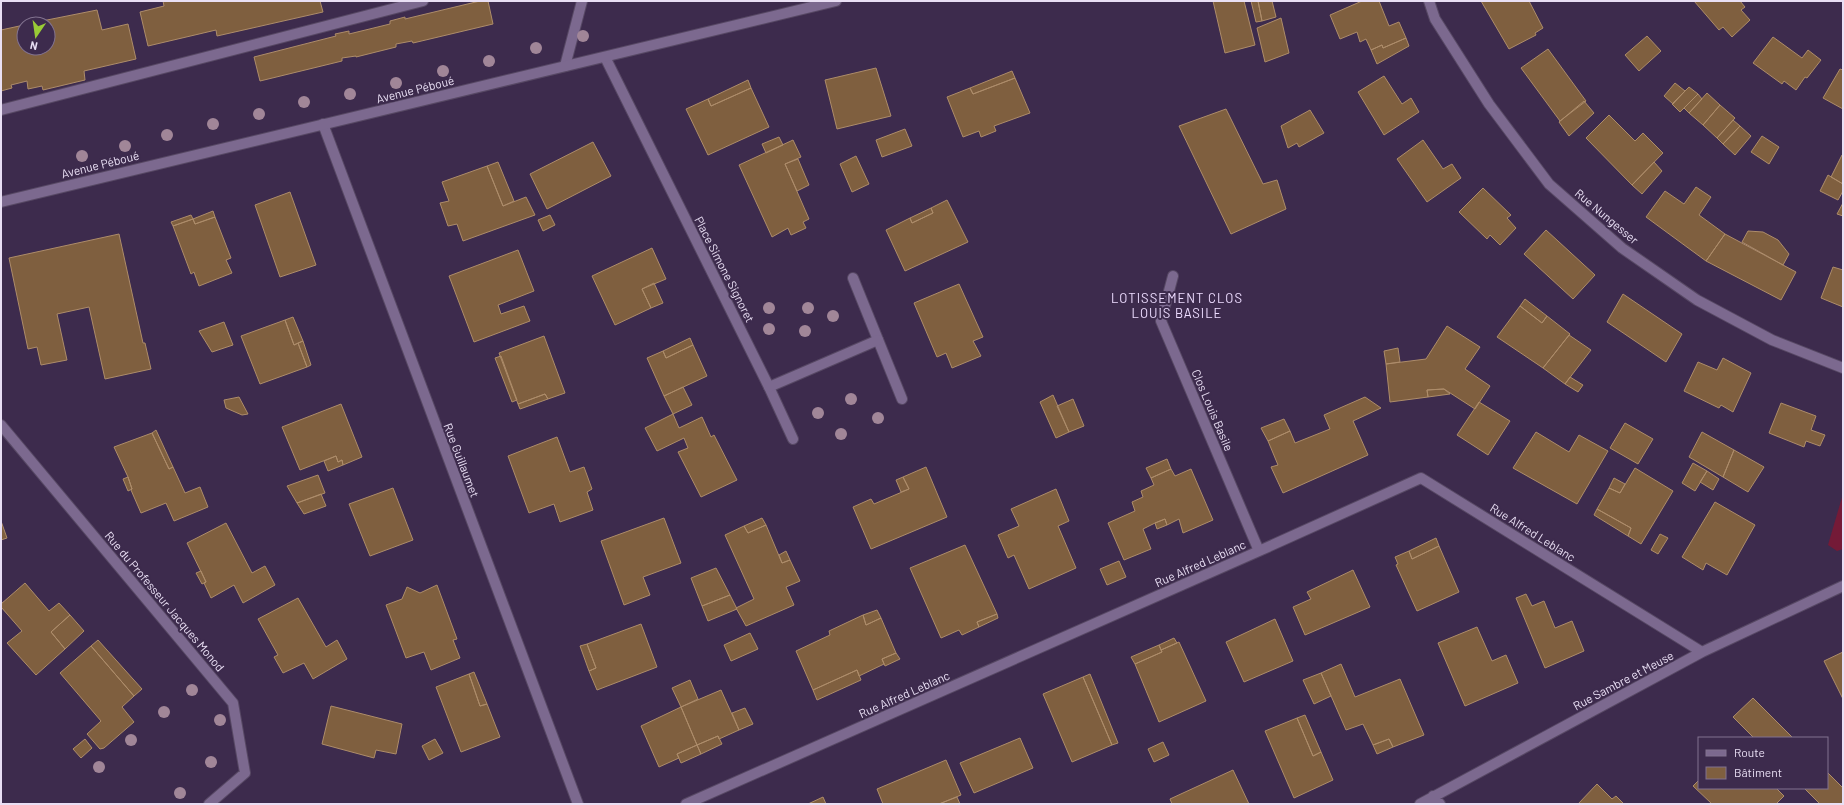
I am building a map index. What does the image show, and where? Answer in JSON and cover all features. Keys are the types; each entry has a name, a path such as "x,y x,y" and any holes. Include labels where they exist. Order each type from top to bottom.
{"street":[{"path":"1,110 423,1"},
{"path":"565,66 582,1"},
{"name":"Avenue Péboué","path":"1,202 836,1"},
{"name":"Rue Nungesser","path":"1429,1 1436,19 1489,104 1549,184 1571,204 1622,248 1697,300 1772,340 1843,368"},
{"name":"Place Simone Signoret","path":"605,56 769,387 793,439"},
{"name":"Rue Guillaumet","path":"323,124 578,804"},
{"name":"Clos Louis Basile","path":"1173,276 1161,321 1259,551"},
{"path":"853,278 902,399"},
{"path":"769,387 878,340"},
{"name":"Rue du Professeur Jacques Monod","path":"1,426 233,703 245,773 209,804"},
{"name":"Rue Alfred Leblanc","path":"686,804 1421,478 1702,652"},
{"name":"Rue Sambre et Meuse","path":"1420,804 1702,652 1843,586"},
{"path":"1433,796 1440,804"}],"shaded area":[{"path":"1843,494 1843,549 1837,551 1828,545"}],"building":[{"path":"163,1 320,1 323,12 217,36 216,30 148,46 140,12 164,6"},
{"path":"480,1 488,1 493,24 413,43 412,41 396,44 396,47 356,57 342,58 342,61 260,81 254,57 336,36 335,34 349,31 349,34 390,24 390,21 405,17 405,19"},
{"path":"1213,1 1244,1 1255,45 1225,53"},
{"path":"1251,1 1258,1 1262,21 1256,22"},
{"path":"1258,1 1272,1 1276,17 1262,21"},
{"path":"1362,1 1379,1 1389,26 1399,22 1406,38 1383,48 1382,45 1371,50 1366,39 1360,42 1357,32 1340,39 1330,15"},
{"path":"1481,1 1529,1 1543,28 1535,33 1536,35 1509,49"},
{"path":"1694,1 1740,1 1745,7 1741,10 1750,20 1732,37 1723,27 1719,30"},
{"path":"97,10 102,30 128,24 136,59 84,71 85,80 43,90 42,86 28,89 27,81 11,85 12,88 1,91 1,30 16,27 16,56 56,56 56,18"},
{"path":"1281,18 1289,53 1265,62 1257,28"},
{"path":"1647,36 1661,51 1639,71 1625,55"},
{"path":"1773,37 1802,58 1808,50 1821,60 1807,78 1805,77 1796,90 1784,81 1782,84 1753,63"},
{"path":"1406,38 1409,46 1377,64 1371,50 1382,45 1383,48"},
{"path":"1548,49 1586,101 1560,121 1521,68"},
{"path":"876,68 891,116 837,129 825,80"},
{"path":"1840,69 1843,70 1843,109 1823,98"},
{"path":"1012,71 1015,78 973,94 970,88"},
{"path":"1384,76 1402,104 1411,98 1419,112 1384,135 1358,92"},
{"path":"1015,78 1030,113 994,126 996,131 981,137 979,131 963,137 947,97 970,88 973,94"},
{"path":"748,80 751,88 711,106 708,99"},
{"path":"1675,83 1685,91 1673,104 1664,96"},
{"path":"1689,87 1698,94 1680,112 1672,104"},
{"path":"751,88 769,127 708,155 686,109 708,99 711,106"},
{"path":"1707,93 1720,105 1703,125 1689,113"},
{"path":"1698,94 1702,99 1689,113 1684,108"},
{"path":"1584,101 1594,113 1569,136 1559,122"},
{"path":"1720,105 1735,118 1717,138 1703,125"},
{"path":"1226,109 1263,184 1277,180 1286,209 1231,234 1179,126"},
{"path":"1310,110 1324,133 1299,147 1297,143 1288,148 1281,126"},
{"path":"1609,115 1635,141 1643,133 1663,153 1632,185 1586,138"},
{"path":"1733,120 1740,126 1723,144 1717,138"},
{"path":"1740,126 1751,136 1735,155 1723,144"},
{"path":"905,129 912,146 882,157 876,140"},
{"path":"1762,136 1779,147 1769,164 1751,152"},
{"path":"779,137 783,145 766,153 762,144"},
{"path":"793,140 801,157 785,164 809,219 803,222 806,228 791,235 788,228 772,237 739,165"},
{"path":"1423,140 1443,169 1452,164 1461,178 1427,202 1397,159"},
{"path":"593,142 611,176 547,209 530,174"},
{"path":"1842,155 1843,156 1843,184 1831,177"},
{"path":"856,156 869,184 852,192 840,164"},
{"path":"798,159 809,185 797,191 785,164"},
{"path":"498,162 514,201 503,206 487,166"},
{"path":"1654,162 1662,171 1642,194 1632,185"},
{"path":"487,166 503,206 526,197 535,215 463,241 457,224 448,226 440,203 449,201 442,182"},
{"path":"1828,175 1843,184 1843,191 1838,200 1820,191"},
{"path":"1696,187 1711,197 1699,215 1725,234 1706,261 1646,217 1665,191 1684,204"},
{"path":"1483,188 1511,215 1507,218 1516,228 1500,245 1490,235 1487,239 1459,212"},
{"path":"290,192 316,265 280,277 255,205"},
{"path":"947,200 968,242 905,271 886,230 910,218 912,223 933,213 931,208"},
{"path":"1843,203 1843,216 1837,214"},
{"path":"931,208 933,213 912,223 910,218"},
{"path":"213,211 215,217 195,224 193,219"},
{"path":"191,215 193,219 173,226 171,222"},
{"path":"550,215 555,225 543,231 538,220"},
{"path":"215,217 231,258 226,260 232,273 199,286 194,272 191,274 173,226 193,219 195,224"},
{"path":"1546,230 1595,275 1573,299 1524,254"},
{"path":"1748,231 1763,232 1778,240 1789,254 1783,265 1742,242"},
{"path":"119,234 143,343 145,343 151,369 105,379 89,307 57,314 67,360 41,365 37,347 28,349 9,258"},
{"path":"1725,234 1796,272 1781,300 1706,261"},
{"path":"652,248 666,279 642,289 651,308 615,325 592,276"},
{"path":"518,250 534,291 498,305 501,314 524,306 530,321 474,342 449,276"},
{"path":"1833,267 1843,270 1843,307 1821,298"},
{"path":"654,283 663,303 651,308 642,289"},
{"path":"959,284 983,337 973,341 981,356 952,368 946,353 937,357 914,303"},
{"path":"1623,294 1682,334 1666,362 1607,322"},
{"path":"1525,299 1547,316 1542,323 1520,306"},
{"path":"1520,306 1542,323 1547,316 1570,334 1543,368 1497,337"},
{"path":"293,317 303,341 294,345 285,320"},
{"path":"285,320 294,345 298,343 307,367 260,384 241,336"},
{"path":"224,322 233,345 212,352 199,331"},
{"path":"1447,326 1480,347 1465,369 1490,386 1475,409 1444,389 1427,390 1428,397 1390,402 1386,364 1426,359"},
{"path":"1569,335 1591,350 1565,384 1543,368"},
{"path":"544,336 565,393 548,399 545,394 518,404 499,353"},
{"path":"690,338 693,345 666,358 663,351"},
{"path":"303,341 311,365 307,367 298,343"},
{"path":"693,345 707,376 664,396 647,358 663,351 666,358"},
{"path":"1398,348 1400,362 1386,364 1384,351"},
{"path":"501,356 517,400 512,402 495,358"},
{"path":"1723,358 1751,373 1733,412 1721,405 1719,408 1684,391 1698,362 1717,370"},
{"path":"1570,377 1583,385 1578,392 1565,384"},
{"path":"683,387 692,405 673,414 664,396"},
{"path":"1444,389 1450,394 1428,397 1427,390"},
{"path":"545,394 548,399 520,409 518,404"},
{"path":"1053,395 1069,432 1056,438 1040,402"},
{"path":"239,397 248,414 242,415 226,408 224,400"},
{"path":"1365,397 1381,408 1353,421 1368,455 1283,493 1271,467 1278,465 1268,441 1290,431 1295,443 1330,429 1324,415"},
{"path":"1073,399 1084,426 1069,432 1057,406"},
{"path":"1479,402 1510,421 1488,455 1457,435"},
{"path":"1781,403 1816,416 1811,430 1825,435 1820,446 1806,441 1804,447 1769,433"},
{"path":"341,404 362,457 343,465 342,460 338,462 336,456 300,470 282,427"},
{"path":"673,414 679,428 702,417 711,437 714,435 737,480 701,497 678,452 688,448 684,438 657,451 645,428"},
{"path":"1284,419 1290,431 1268,441 1261,428"},
{"path":"1625,423 1653,439 1638,464 1610,448"},
{"path":"156,430 173,467 169,469 152,433"},
{"path":"1536,432 1569,452 1579,435 1608,451 1577,504 1513,468"},
{"path":"1702,432 1734,450 1723,477 1689,457"},
{"path":"152,433 169,469 173,467 185,493 200,487 208,507 174,521 166,503 141,513 131,490 128,477 114,447"},
{"path":"557,437 570,472 584,467 592,489 587,492 593,510 560,522 554,504 529,513 508,456"},
{"path":"1734,450 1764,467 1748,492 1723,477"},
{"path":"336,456 338,462 342,460 343,465 328,471 324,461"},
{"path":"1167,459 1171,469 1151,478 1146,468"},
{"path":"1693,463 1707,471 1695,491 1682,483"},
{"path":"926,467 947,517 871,549 853,507 871,499 874,504 909,489 903,477"},
{"path":"1635,468 1673,491 1641,544 1628,536 1631,528 1597,509 1609,488 1620,493"},
{"path":"1171,469 1175,476 1191,469 1213,520 1183,533 1179,519 1167,525 1165,519 1155,523 1143,529 1151,549 1124,560 1108,523 1135,511 1132,502 1143,497 1141,491 1154,485 1151,478"},
{"path":"1707,471 1719,479 1713,490 1700,482"},
{"path":"318,475 325,493 297,503 287,486"},
{"path":"128,477 132,489 128,491 123,479"},
{"path":"903,477 909,489 901,492 896,480"},
{"path":"1614,478 1625,484 1620,493 1609,488"},
{"path":"393,488 413,540 370,556 349,504"},
{"path":"1056,489 1069,521 1058,526 1076,568 1029,589 1014,555 1008,558 998,535 1019,526 1011,509"},
{"path":"321,494 326,506 304,514 297,503"},
{"path":"1715,502 1755,525 1727,575 1706,563 1703,570 1682,557"},
{"path":"1597,509 1631,528 1628,536 1594,515"},
{"path":"664,518 681,563 643,577 650,595 624,605 601,541"},
{"path":"762,518 766,525 748,533 744,526"},
{"path":"1165,519 1167,525 1157,529 1155,523"},
{"path":"1,521 7,538 1,540"},
{"path":"226,523 252,573 265,566 275,585 243,603 234,585 211,598 204,583 206,582 187,543"},
{"path":"766,525 782,563 790,560 800,581 786,587 794,605 746,626 736,608 754,599 725,535 744,526 748,533"},
{"path":"1660,534 1668,538 1658,554 1651,550"},
{"path":"1436,538 1439,546 1412,559 1409,551"},
{"path":"965,545 997,614 977,622 979,627 962,635 959,630 941,638 910,568"},
{"path":"1439,546 1459,592 1417,611 1396,565 1398,564 1395,557 1409,551 1412,559"},
{"path":"786,551 790,560 782,563 779,555"},
{"path":"1119,561 1126,577 1107,585 1100,569"},
{"path":"716,568 730,595 702,606 691,578"},
{"path":"1353,570 1370,607 1305,635 1293,607 1311,599 1307,592"},
{"path":"201,571 206,582 202,584 196,573"},
{"path":"25,583 49,611 59,603 70,615 51,632 65,649 36,675 7,643 22,631 1,607 1,604"},
{"path":"437,585 457,639 453,640 460,658 431,670 424,652 406,658 386,605 402,599 407,587 420,593"},
{"path":"1526,594 1532,606 1544,601 1555,628 1572,621 1584,651 1545,668 1516,598"},
{"path":"730,595 737,609 708,621 702,606"},
{"path":"298,598 326,647 337,640 347,659 313,679 304,663 283,673 274,657 278,655 258,619"},
{"path":"877,610 881,618 866,625 863,615"},
{"path":"997,614 998,618 979,627 977,622"},
{"path":"70,615 84,631 65,649 51,632"},
{"path":"863,615 866,625 881,618 896,653 882,659 884,664 859,676 857,670 813,690 796,651 830,635 829,631"},
{"path":"1275,619 1293,661 1244,682 1226,642"},
{"path":"641,624 657,667 597,690 589,671 596,668 587,644"},
{"path":"1477,627 1492,661 1506,655 1518,683 1465,706 1438,643"},
{"path":"750,633 758,649 731,661 724,645"},
{"path":"1174,638 1177,643 1161,650 1159,645"},
{"path":"98,640 142,689 134,696 91,646"},
{"path":"1179,642 1206,701 1159,722 1135,664 1162,652 1161,650"},
{"path":"587,644 596,668 589,671 580,646"},
{"path":"1159,645 1162,652 1135,664 1131,657"},
{"path":"91,646 134,696 122,707 134,722 104,748 100,749 87,734 101,721 60,673"},
{"path":"1843,652 1843,699 1824,661"},
{"path":"896,653 900,659 885,666 882,659"},
{"path":"1341,664 1355,697 1400,679 1424,735 1393,747 1389,739 1373,745 1363,724 1346,730 1321,673"},
{"path":"857,670 861,680 817,700 813,690"},
{"path":"474,672 487,704 480,706 469,674"},
{"path":"1321,673 1331,696 1314,704 1303,680"},
{"path":"469,674 480,706 487,704 500,737 461,752 436,687"},
{"path":"1090,674 1118,743 1112,745 1083,677"},
{"path":"1083,677 1112,745 1072,762 1043,694"},
{"path":"690,680 698,699 681,707 672,688"},
{"path":"721,690 739,730 719,739 718,736 697,745 681,707"},
{"path":"1753,698 1792,737 1753,737 1733,717"},
{"path":"331,706 402,724 396,754 376,750 374,758 322,744"},
{"path":"681,707 697,745 677,754 679,758 659,767 641,726"},
{"path":"745,708 753,724 739,730 732,713"},
{"path":"1305,715 1321,752 1313,756 1297,718"},
{"path":"1297,718 1313,756 1321,752 1333,780 1294,798 1265,731"},
{"path":"718,736 722,744 701,754 697,745"},
{"path":"1020,738 1033,768 974,793 960,763"},
{"path":"85,739 92,748 81,758 73,749"},
{"path":"435,739 443,753 429,760 422,746"},
{"path":"1389,739 1393,747 1377,754 1373,745"},
{"path":"1163,742 1169,755 1154,762 1148,749"},
{"path":"697,745 701,754 681,763 677,754"},
{"path":"946,760 961,795 939,804 883,804 877,789"},
{"path":"1233,770 1249,804 1172,804 1170,799"},
{"path":"1828,773 1843,788 1843,804 1820,804 1805,789 1828,789"},
{"path":"1698,781 1698,789 1777,789 1784,796 1776,804 1712,804 1693,786"},
{"path":"1597,784 1612,799 1616,796 1624,804 1578,804"},
{"path":"823,797 826,804 808,804"},
{"path":"957,797 960,804 939,804"}],"district":[{"name":"LOTISSEMENT CLOS LOUIS BASILE","path":"1177,306"}]}
